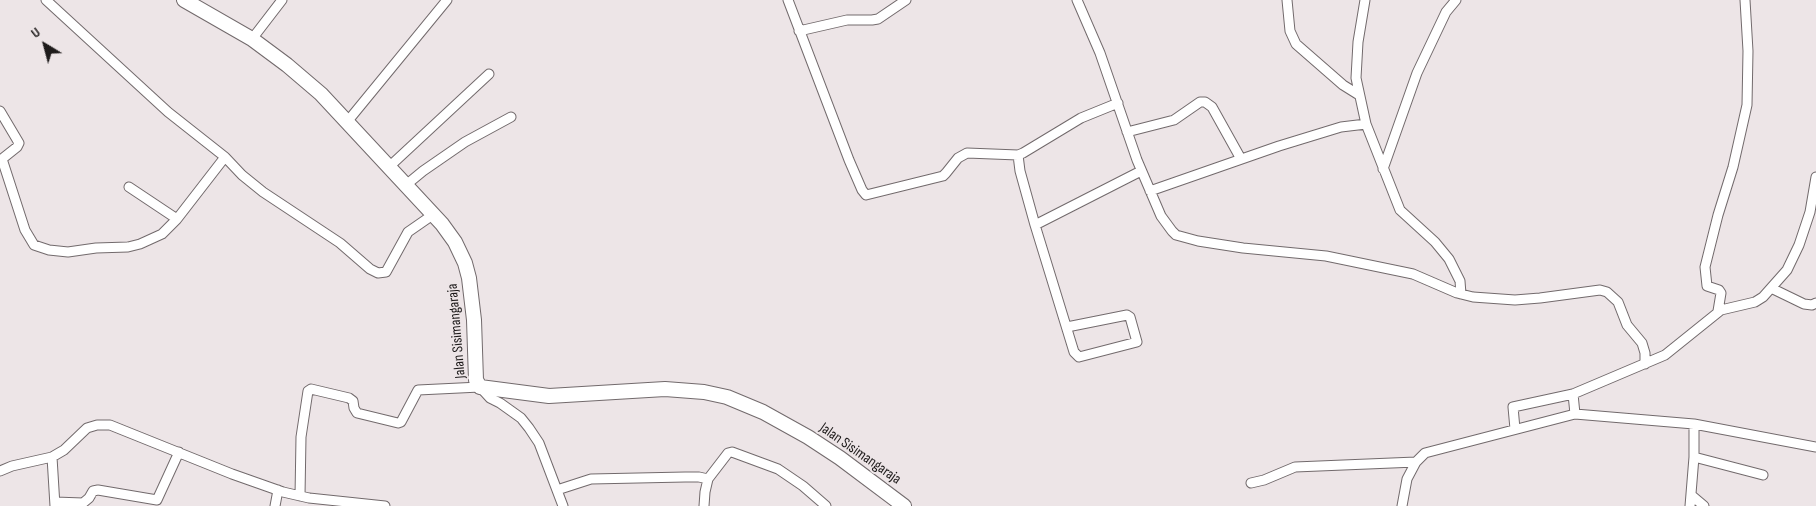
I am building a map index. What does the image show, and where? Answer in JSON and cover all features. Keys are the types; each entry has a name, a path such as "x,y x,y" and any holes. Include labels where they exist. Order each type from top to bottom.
{"highway":[{"name":"Jalan Sisimangaraja","path":"184,0 252,39 321,94 434,214 455,242 465,263 469,278 474,320 476,380 480,387 565,397 665,389 727,396 763,412 808,437 840,458 904,506"}],"street":[{"path":"46,0 168,112 225,157 263,192 321,229 370,270 378,273 386,272 408,232 434,214"},
{"path":"252,39 282,0"},
{"path":"347,122 447,0"},
{"path":"788,0 850,160 862,190 866,195 943,176 958,158 967,153 1018,155 1081,118 1118,103"},
{"path":"799,31 847,20 878,19 906,0"},
{"path":"1077,0 1100,53 1127,132 1150,191 1164,222 1172,231 1180,236 1198,241 1243,248 1326,256 1413,274 1473,297 1515,300 1597,290 1607,292 1618,302 1627,325 1641,341 1645,353 1645,364"},
{"path":"1287,0 1290,31 1296,44 1343,85 1360,95"},
{"path":"1365,0 1356,78 1366,124 1400,210 1435,242 1456,269 1460,281 1461,294"},
{"path":"1383,169 1417,73 1446,12 1456,0"},
{"path":"1718,311 1721,293 1719,290 1707,286 1705,267 1718,215 1733,168 1747,105 1748,51 1745,0"},
{"path":"390,166 489,74"},
{"path":"1127,132 1174,120 1200,102 1205,102 1212,107 1241,159"},
{"path":"0,111 19,143 17,147 2,159 25,230 34,245 38,247 68,252 96,248 128,247 162,234 177,219 225,157"},
{"path":"406,185 465,142 511,117"},
{"path":"1150,191 1341,127 1366,124"},
{"path":"1018,155 1020,171 1035,225 1074,352 1079,357 1137,342 1130,317 1127,315 1067,327"},
{"path":"1035,225 1142,171"},
{"path":"1516,429 1513,407 1573,394 1645,364 1674,349 1718,311 1756,302 1763,297 1787,270 1799,245 1810,212 1816,177"},
{"path":"129,187 177,219"},
{"path":"1771,288 1804,304 1816,303"},
{"path":"300,496 301,437 308,390 311,389 349,398 353,401 357,413 398,423 401,422 418,390 480,387 490,398 521,418 529,428 539,443 563,506"},
{"path":"1573,394 1575,414"},
{"path":"1402,506 1407,478 1420,457 1429,452 1575,414 1694,424 1816,447"},
{"path":"0,470 52,457 64,450 87,428 97,424 110,426 278,490 300,496 380,506"},
{"path":"1690,506 1694,457 1694,424"},
{"path":"52,457 55,504 82,503 89,498 93,491 98,490 157,500 179,452"},
{"path":"704,506 708,479 728,453 732,452 778,470 803,486 826,506"},
{"path":"1694,457 1762,475"},
{"path":"1251,482 1264,480 1295,466 1416,462"},
{"path":"557,490 591,479 685,477 708,479"},
{"path":"275,506 278,490"},
{"path":"1691,495 1704,506"}]}
